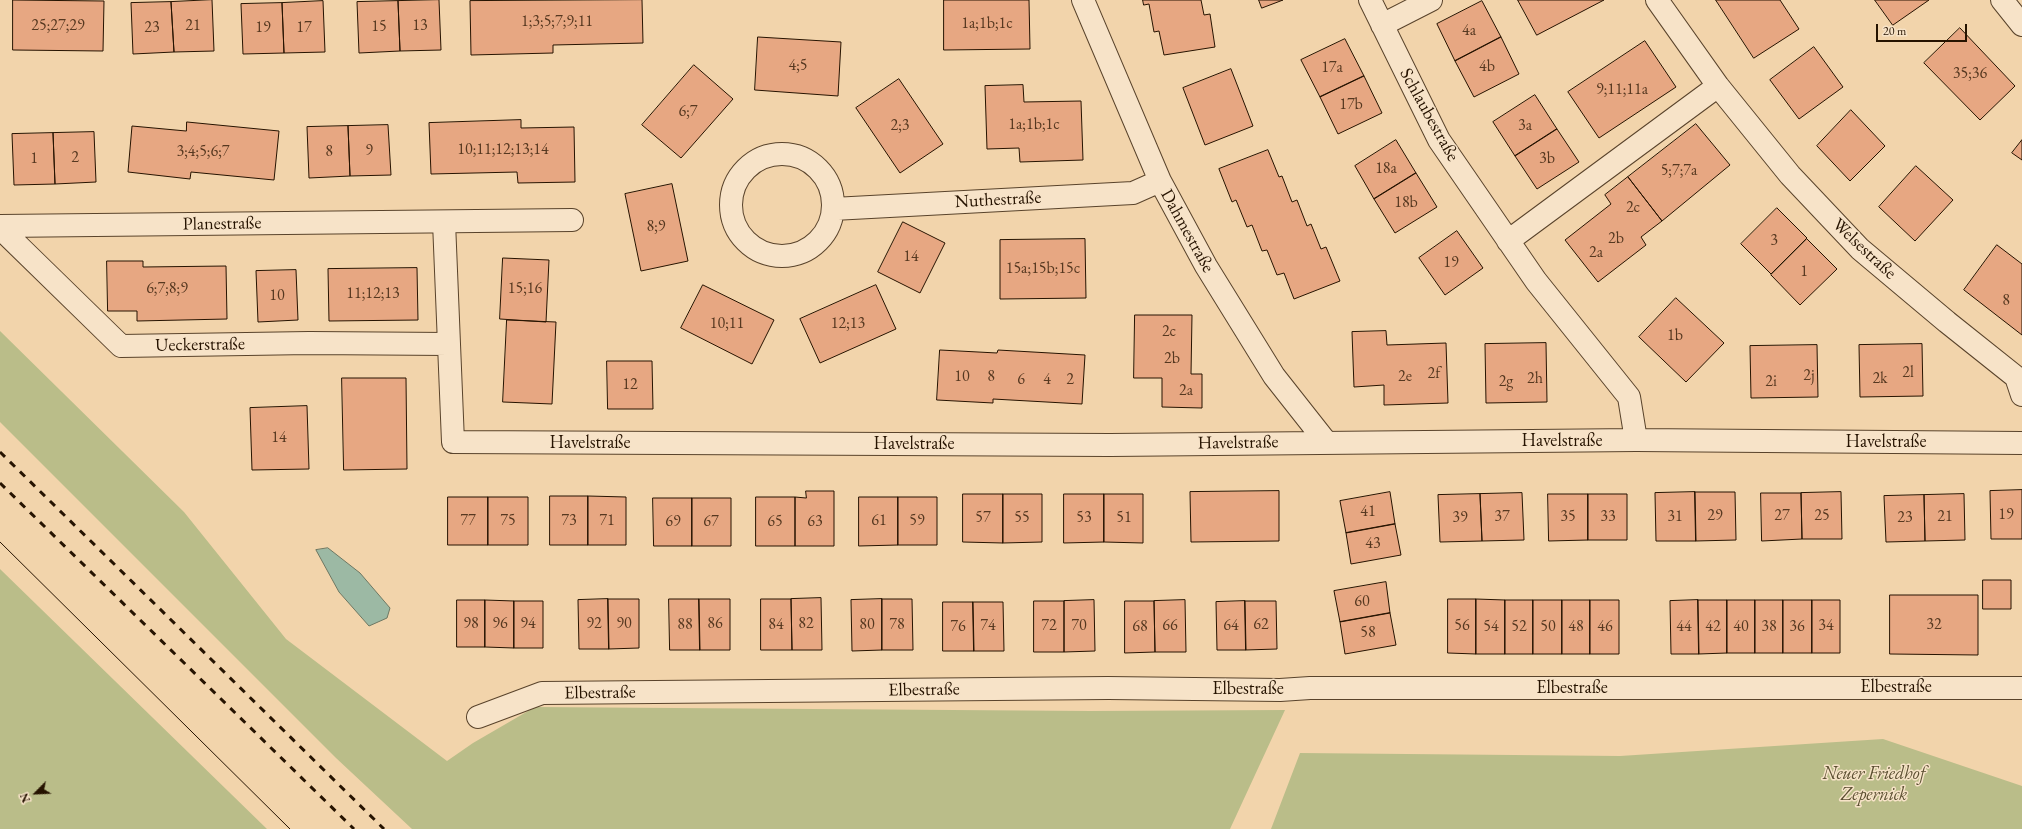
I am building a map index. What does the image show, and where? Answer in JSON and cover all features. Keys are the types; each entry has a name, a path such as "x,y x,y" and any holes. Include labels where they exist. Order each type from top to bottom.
{"street":[{"name":"Dahmestraße","path":"1083,0 1160,181 1206,266 1274,376 1326,442"},
{"name":"Schlaubestraße","path":"1370,0 1439,140 1536,281 1629,397 1636,440"},
{"path":"1382,25 1432,0"},
{"name":"Welsestraße","path":"1657,0 1718,86 1790,175 1860,249 1947,322 2016,377 2022,395"},
{"path":"2002,0 2022,25"},
{"path":"1508,241 1718,86"},
{"path":"785,153 801,157 815,165 826,177 832,192 834,208 829,226 819,241 805,252 788,257 770,256 753,248 740,236 732,220 730,202 734,186 742,172 754,161 769,155 785,153"},
{"name":"Nuthestraße","path":"834,208 1133,193 1160,181"},
{"name":"Planestraße","path":"0,227 572,220"},
{"path":"444,222 448,344"},
{"name":"Ueckerstraße","path":"0,227 121,346 309,343 448,344"},
{"name":"Havelstraße","path":"448,344 453,442 1110,445 1636,440 2022,443"},
{"name":"Elbestraße","path":"478,717 542,693 1100,688 1280,690 1326,688 2022,688"}],"green space":[{"path":"0,331 184,512 286,639 447,761 473,743 535,707 1091,711 1285,710 1230,829 412,829 336,758 0,422"},
{"path":"0,569 267,829 0,829"},
{"name":"Neuer Friedhof Zepernick","path":"1883,739 2022,786 2022,829 1271,829 1300,753 1620,756"}],"shaded area":[{"path":"328,548 360,573 390,608 387,618 369,626 339,592 316,550"}],"building":[{"path":"13,0 104,1 103,51 13,50"},
{"path":"212,0 214,51 174,52 171,2"},
{"path":"439,0 441,50 400,51 398,1"},
{"path":"642,0 643,43 553,45 553,53 471,55 470,1"},
{"path":"944,0 1029,0 1030,49 944,50"},
{"path":"1143,0 1201,0 1204,15 1210,14 1215,47 1164,55 1159,31 1154,32 1149,4 1144,5"},
{"path":"1259,0 1283,0 1262,8"},
{"path":"1518,0 1604,0 1537,35"},
{"path":"1716,0 1780,0 1799,29 1754,58"},
{"path":"1875,0 1929,0 1893,25"},
{"path":"323,1 325,52 284,53 282,3"},
{"path":"398,1 400,51 359,53 357,2"},
{"path":"1482,1 1501,37 1455,61 1437,24"},
{"path":"171,2 174,52 133,54 131,3"},
{"path":"282,3 284,53 243,54 241,4"},
{"path":"1960,28 2015,86 1980,120 1924,63"},
{"path":"758,37 841,42 838,96 755,90"},
{"path":"1501,37 1519,74 1474,97 1455,61"},
{"path":"1345,39 1364,76 1320,97 1301,60"},
{"path":"1645,41 1676,87 1599,138 1568,92"},
{"path":"1814,47 1843,87 1799,119 1770,80"},
{"path":"694,65 733,99 681,158 642,125"},
{"path":"1231,69 1253,126 1205,145 1183,88"},
{"path":"1364,76 1382,113 1338,134 1320,97"},
{"path":"899,79 943,144 900,173 856,108"},
{"path":"1023,85 1024,102 1081,101 1083,160 1020,162 1019,148 987,149 985,86"},
{"path":"1535,95 1557,129 1515,156 1493,122"},
{"path":"1851,110 1885,146 1850,181 1817,146"},
{"path":"521,120 521,128 574,127 575,182 518,183 517,172 431,174 429,123"},
{"path":"187,122 279,131 274,180 191,172 190,179 128,172 132,126 186,131"},
{"path":"1696,124 1730,165 1662,221 1628,177"},
{"path":"388,125 391,175 350,176 348,126"},
{"path":"348,126 350,176 309,178 307,127"},
{"path":"1557,129 1579,162 1537,189 1515,156"},
{"path":"94,132 96,182 55,184 53,133"},
{"path":"53,133 55,184 14,185 12,134"},
{"path":"1396,140 1416,173 1374,199 1355,166"},
{"path":"2022,140 2022,160 2012,153"},
{"path":"1268,150 1279,177 1282,176 1292,202 1297,200 1307,226 1311,224 1321,249 1326,247 1340,281 1294,299 1284,273 1277,275 1267,250 1262,251 1252,225 1247,227 1236,200 1232,202 1219,169"},
{"path":"1916,166 1953,200 1915,241 1879,207"},
{"path":"1416,173 1437,207 1395,233 1374,199"},
{"path":"1628,177 1662,221 1641,237 1646,245 1598,282 1565,240 1611,204 1605,195"},
{"path":"672,184 688,261 641,271 625,194"},
{"path":"1777,208 1807,238 1771,274 1741,244"},
{"path":"903,222 945,243 920,293 878,272"},
{"path":"1457,231 1483,268 1445,295 1419,258"},
{"path":"1085,239 1086,298 1000,299 1000,240"},
{"path":"1807,239 1837,269 1800,305 1771,275"},
{"path":"1997,245 2022,264 2022,335 1964,290"},
{"path":"503,258 549,260 546,322 500,319"},
{"path":"107,261 143,261 143,267 226,266 227,319 137,321 137,311 108,311"},
{"path":"417,268 418,320 329,321 328,269"},
{"path":"296,270 298,320 258,322 256,271"},
{"path":"703,285 774,320 752,364 681,328"},
{"path":"876,285 896,329 820,363 800,319"},
{"path":"1676,298 1724,343 1686,382 1639,337"},
{"path":"1135,315 1192,315 1191,374 1202,374 1202,408 1162,407 1162,378 1134,378"},
{"path":"507,320 556,322 552,404 503,402"},
{"path":"1386,331 1387,345 1446,343 1448,403 1384,405 1384,385 1354,387 1352,332"},
{"path":"1546,343 1547,402 1486,403 1485,344"},
{"path":"1922,344 1923,396 1860,397 1859,345"},
{"path":"1817,345 1818,397 1751,398 1750,346"},
{"path":"940,350 997,353 998,350 1085,355 1082,404 993,399 993,403 937,400"},
{"path":"607,361 652,361 653,409 608,409"},
{"path":"342,378 406,378 407,469 344,470"},
{"path":"307,406 309,469 252,470 250,408"},
{"path":"2022,490 2022,539 1991,539 1990,491"},
{"path":"806,491 834,491 834,546 795,546 795,497 806,498"},
{"path":"1279,491 1279,541 1191,542 1190,492"},
{"path":"1390,492 1395,524 1346,533 1340,501"},
{"path":"1695,492 1735,492 1736,540 1696,541"},
{"path":"1695,492 1696,541 1656,541 1655,493"},
{"path":"1841,492 1842,539 1802,539 1801,493"},
{"path":"1522,493 1524,540 1482,541 1480,494"},
{"path":"1761,493 1801,493 1802,539 1762,541"},
{"path":"963,494 1003,494 1003,543 963,542"},
{"path":"1003,494 1042,494 1042,542 1003,543"},
{"path":"1064,494 1104,494 1104,542 1064,543"},
{"path":"1104,494 1143,494 1143,543 1104,542"},
{"path":"1480,494 1482,541 1440,542 1438,495"},
{"path":"1548,494 1588,494 1588,540 1549,541"},
{"path":"1588,494 1627,494 1627,540 1588,540"},
{"path":"1964,494 1965,540 1925,541 1924,495"},
{"path":"1924,495 1925,541 1886,542 1884,496"},
{"path":"550,496 588,496 588,545 550,545"},
{"path":"588,496 626,497 626,545 588,545"},
{"path":"448,497 488,497 488,545 448,545"},
{"path":"488,497 528,497 528,545 488,545"},
{"path":"756,497 795,497 795,546 756,546"},
{"path":"859,497 898,497 898,545 859,546"},
{"path":"898,497 937,497 937,545 898,545"},
{"path":"653,498 692,498 692,546 654,546"},
{"path":"692,498 731,498 731,546 692,546"},
{"path":"1395,524 1401,555 1351,564 1346,533"},
{"path":"1983,580 2011,580 2011,609 1983,609"},
{"path":"1386,582 1390,613 1340,622 1334,591"},
{"path":"1890,595 1978,595 1978,655 1890,654"},
{"path":"821,598 822,650 792,650 791,599"},
{"path":"608,599 609,649 579,649 578,600"},
{"path":"608,599 639,599 639,648 609,649"},
{"path":"669,599 699,599 700,650 670,650"},
{"path":"699,599 730,599 730,650 700,650"},
{"path":"761,599 791,599 792,650 761,650"},
{"path":"882,599 882,650 852,651 851,600"},
{"path":"882,599 912,599 913,650 882,650"},
{"path":"1448,599 1476,599 1476,654 1448,653"},
{"path":"1476,599 1505,600 1505,654 1476,654"},
{"path":"457,600 485,600 485,647 457,647"},
{"path":"485,600 514,601 514,648 485,647"},
{"path":"1094,600 1095,651 1064,652 1064,601"},
{"path":"1185,600 1186,652 1155,652 1154,601"},
{"path":"1505,600 1533,600 1533,654 1505,654"},
{"path":"1533,600 1562,600 1562,654 1533,654"},
{"path":"1562,600 1590,600 1590,654 1562,654"},
{"path":"1590,600 1619,600 1619,654 1590,654"},
{"path":"1698,600 1699,654 1671,654 1670,601"},
{"path":"1698,600 1727,600 1727,653 1699,654"},
{"path":"1727,600 1755,600 1755,653 1727,653"},
{"path":"1755,600 1783,600 1783,653 1755,653"},
{"path":"1783,600 1812,600 1812,653 1783,653"},
{"path":"1812,600 1840,600 1840,653 1812,653"},
{"path":"514,601 543,601 543,648 514,648"},
{"path":"1034,601 1064,601 1064,652 1034,652"},
{"path":"1125,601 1154,601 1155,652 1125,653"},
{"path":"1245,601 1276,601 1277,649 1246,650"},
{"path":"1245,601 1246,650 1217,650 1216,602"},
{"path":"943,602 973,602 974,651 943,651"},
{"path":"973,602 1003,602 1004,651 974,651"},
{"path":"1390,613 1396,645 1345,654 1340,622"}],"tram line":[{"path":"0,542 290,829"}],"railway":[{"path":"0,452 384,829"},
{"path":"0,483 354,829"}]}
